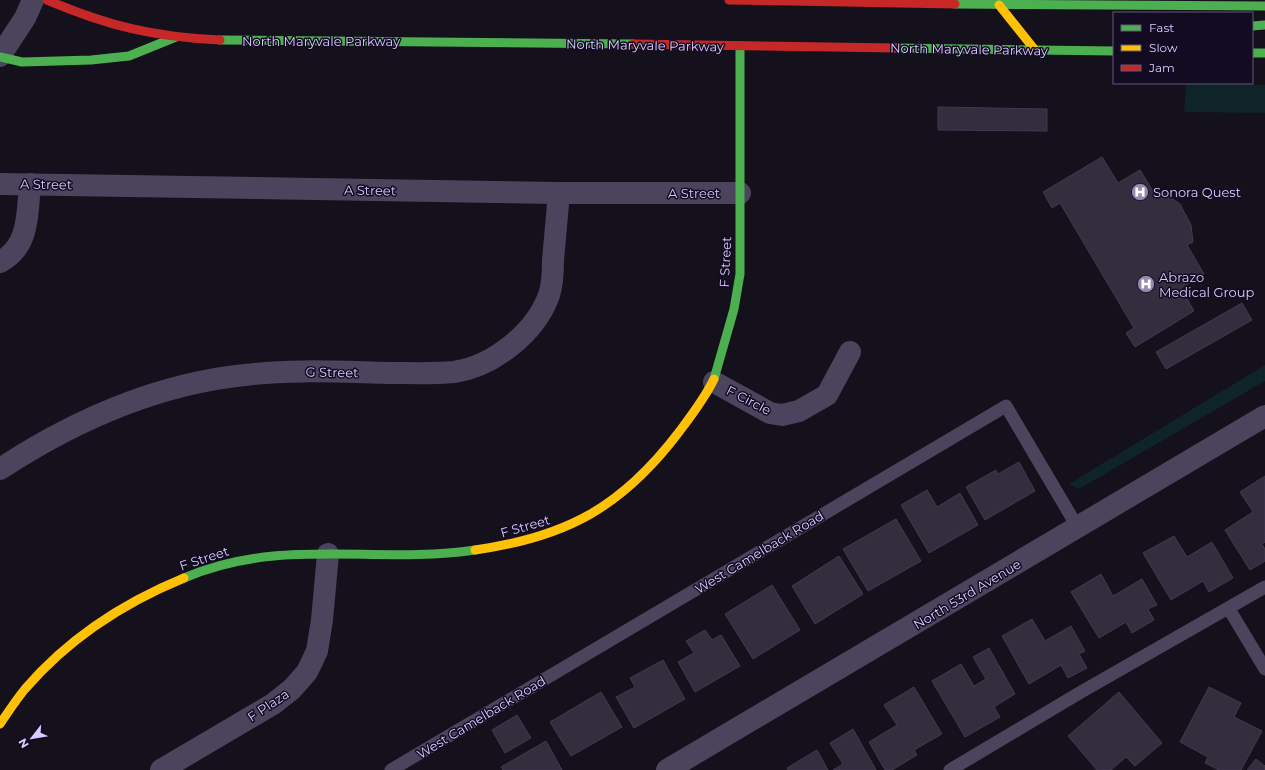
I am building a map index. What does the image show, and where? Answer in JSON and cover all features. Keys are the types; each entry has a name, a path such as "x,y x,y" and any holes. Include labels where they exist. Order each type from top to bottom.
{"street":[{"name":"North Maryvale Parkway","path":"34,0 25,18 0,56 22,62 91,60 129,56 176,37"},
{"name":"North Maryvale Parkway","path":"47,0 109,24 141,32 222,41 346,40 1113,51"},
{"path":"729,0 999,5 1265,6"},
{"path":"999,5 1019,28 1035,50"},
{"path":"1253,26 1265,25"},
{"name":"F Street","path":"0,724 26,688 51,661 86,632 157,589 199,572 251,558 298,553 386,556 434,555 493,548 542,537 579,522 610,501 638,478 684,426 714,382 728,330 739,282 740,46"},
{"path":"1253,53 1265,53"},
{"name":"A Street","path":"0,184 559,192 740,193"},
{"path":"0,262 8,258 20,245 25,230 30,184"},
{"name":"G Street","path":"0,469 53,436 90,418 134,400 204,380 246,374 291,372 455,372 494,357 514,343 533,324 550,294 559,192"},
{"name":"F Circle","path":"714,382 770,413 782,415 799,411 827,395 850,352"},
{"name":"North 53rd Avenue","path":"667,770 1265,416"},
{"name":"F Plaza","path":"161,770 273,704 292,689 307,672 317,651 322,620 328,554"}],"lane":[{"name":"West Camelback Road","path":"391,770 1006,406 1078,528"},
{"path":"950,770 1080,692 1229,609 1265,587"},
{"path":"1229,609 1265,669"}],"green space":[{"path":"1186,84 1265,85 1265,113 1184,112"},
{"path":"1265,365 1265,381 1079,489 1069,484"}],"building":[{"path":"938,107 1047,109 1047,131 938,130"},
{"path":"1102,157 1118,183 1140,170 1156,196 1163,192 1180,204 1191,225 1193,242 1187,245 1204,274 1181,288 1194,311 1135,347 1126,333 1134,328 1060,203 1052,208 1043,192"},
{"path":"1242,303 1252,320 1166,369 1156,352"},
{"path":"1019,462 1035,491 985,520 966,487 996,470 998,474"},
{"path":"1265,476 1265,542 1262,544 1265,549 1265,561 1250,570 1225,530 1253,512 1240,492"},
{"path":"927,490 937,507 960,493 978,525 929,553 901,505"},
{"path":"896,519 921,561 868,591 843,549"},
{"path":"1174,536 1187,557 1212,542 1233,578 1209,592 1203,581 1171,600 1143,553"},
{"path":"839,556 863,594 815,624 792,586"},
{"path":"1101,574 1113,596 1142,579 1157,605 1148,609 1154,620 1132,633 1126,622 1099,638 1071,592"},
{"path":"772,585 800,630 753,659 725,614"},
{"path":"1032,619 1045,641 1071,626 1085,651 1079,654 1087,668 1068,678 1061,665 1029,684 1002,636"},
{"path":"705,630 712,640 721,635 740,666 695,692 678,662 694,653 686,641"},
{"path":"989,648 1015,694 994,707 1000,717 965,737 932,681 961,664 974,686 986,679 973,657"},
{"path":"663,660 685,699 634,728 616,697 635,687 630,678"},
{"path":"914,687 942,734 914,750 917,755 892,770 885,770 869,742 897,725 884,705"},
{"path":"1209,687 1241,703 1234,717 1262,731 1241,770 1219,770 1205,763 1208,757 1180,742"},
{"path":"601,692 622,727 571,756 550,722"},
{"path":"1119,692 1162,743 1135,766 1126,757 1111,770 1097,770 1068,736"},
{"path":"517,715 531,738 505,753 492,730"},
{"path":"853,729 876,770 833,770 843,764 830,743"},
{"path":"546,741 562,770 503,770 501,767"},
{"path":"817,750 828,770 788,770 787,768"},
{"path":"1256,759 1265,766 1265,770 1247,770"}],"traffic: fast":[{"path":"955,4 1265,6"},
{"path":"1253,26 1265,25"},
{"path":"0,57 22,62 91,60 129,56 176,37"},
{"path":"220,40 633,44"},
{"path":"714,379 734,309 740,274 740,46"},
{"path":"896,48 1113,51"},
{"path":"1253,53 1265,53"},
{"path":"184,578 221,565 257,558 329,554 438,554 475,550"}],"traffic: slow":[{"path":"999,5 1035,50"},
{"path":"475,550 538,537 565,527 614,499 658,458 693,413 714,379"},
{"path":"0,724 25,689 59,654 78,638 118,611 139,599 184,578"}],"traffic: jam":[{"path":"47,0 90,17 132,29 174,36 220,40"},
{"path":"729,0 955,4"},
{"path":"633,44 896,48"}],"place":[{"name":"Sonora Quest","path":"1140,192"},
{"name":"Abrazo Medical Group","path":"1146,284"}]}
